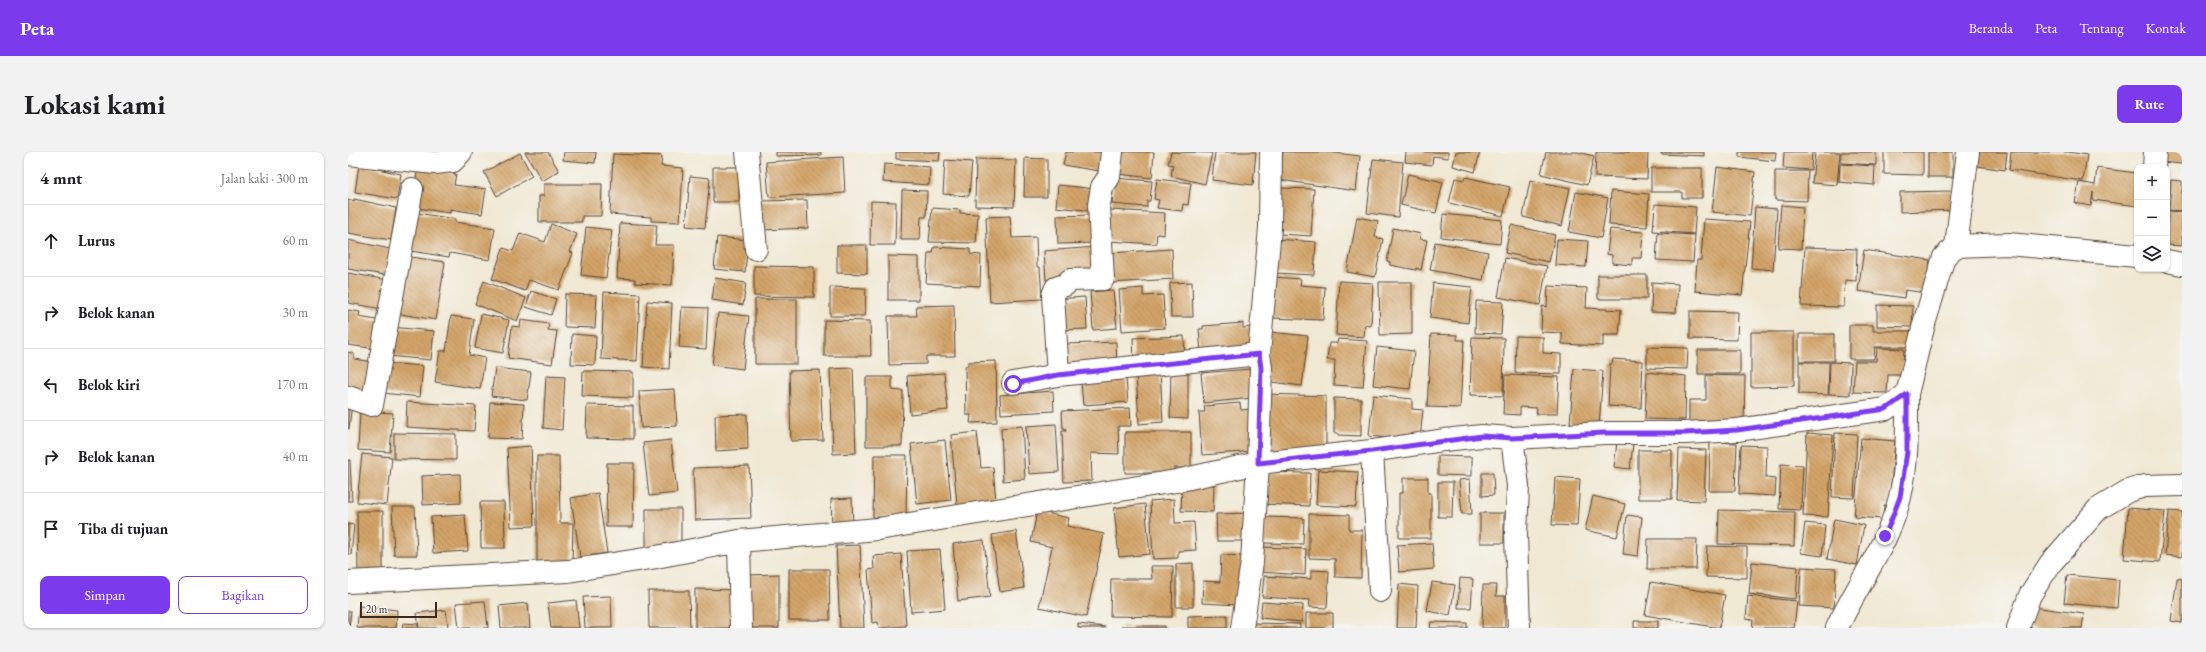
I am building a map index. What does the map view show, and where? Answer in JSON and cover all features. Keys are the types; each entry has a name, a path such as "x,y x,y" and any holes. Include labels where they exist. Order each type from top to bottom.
{"street":[{"path":"348,154 435,163 453,161 461,152"},
{"path":"747,152 756,249"},
{"path":"1058,375 1053,295 1056,288 1065,285 1070,280 1103,279 1099,198 1102,187 1109,177 1112,152"},
{"path":"1242,628 1252,562 1258,463 1261,368 1259,354 1270,228 1270,152"},
{"path":"1837,628 1885,536 1900,497 1907,452 1907,394 1928,310 1944,257 1956,246 1968,152"},
{"path":"2154,164 2155,152"},
{"path":"348,397 372,405 412,189"},
{"path":"1956,246 2008,244 2134,256"},
{"path":"2170,262 2182,264"},
{"path":"1013,384 1058,375 1259,354"},
{"path":"348,582 568,571 651,558 739,541 878,529 1176,481 1258,463 1372,451 1482,436 1512,438 1604,433 1685,433 1737,430 1886,409 1907,394"},
{"path":"1512,438 1518,486 1516,534 1519,628"},
{"path":"1372,451 1380,591"},
{"path":"2018,628 2030,595 2050,564 2098,509 2128,491 2145,486 2182,485"},
{"path":"739,541 741,628"}],"building":[{"path":"525,152 548,152 559,171 542,181"},
{"path":"564,152 596,152 595,163 563,160"},
{"path":"776,152 821,152 821,155 776,156"},
{"path":"896,152 940,152 939,161 896,159"},
{"path":"1066,152 1109,152 1105,172 1063,165"},
{"path":"1120,152 1154,152 1152,178 1118,174"},
{"path":"1171,152 1212,153 1205,184 1171,176 1173,165 1168,164"},
{"path":"1215,152 1256,152 1253,185 1212,180"},
{"path":"1283,152 1327,152 1360,156 1356,191 1280,180"},
{"path":"1406,152 1448,152 1448,158 1433,156 1432,165 1405,162"},
{"path":"1456,152 1480,152 1475,172 1453,166"},
{"path":"1546,152 1577,152 1594,156 1587,185 1541,174"},
{"path":"1596,152 1648,152 1647,179 1595,177"},
{"path":"1661,152 1704,152 1704,156 1661,154"},
{"path":"1739,152 1776,152 1775,161 1739,157"},
{"path":"1784,152 1812,152 1811,170 1783,168"},
{"path":"1815,152 1840,152 1837,185 1812,183"},
{"path":"1841,152 1876,152 1876,165 1841,163"},
{"path":"1884,152 1923,152 1923,175 1884,174"},
{"path":"1928,152 1953,152 1953,177 1928,177"},
{"path":"1972,152 2007,152 2005,170 1970,165"},
{"path":"2011,152 2068,152 2087,155 2083,181 2009,170"},
{"path":"2162,152 2182,152 2182,164 2161,162"},
{"path":"520,153 532,176 497,196 484,172"},
{"path":"613,154 662,156 661,166 683,168 680,222 651,221 651,217 610,214"},
{"path":"843,157 845,193 769,197 766,162"},
{"path":"1025,158 1047,159 1047,197 1024,197"},
{"path":"976,159 1016,160 1014,207 975,206"},
{"path":"1373,159 1403,162 1398,217 1367,213"},
{"path":"945,160 972,162 969,196 943,194"},
{"path":"884,164 930,167 929,185 883,182"},
{"path":"1840,164 1875,166 1874,185 1839,182"},
{"path":"359,165 401,174 397,199 355,192"},
{"path":"418,167 456,174 454,185 486,189 482,214 450,209 450,213 411,207"},
{"path":"713,167 739,167 739,202 713,202"},
{"path":"1717,167 1755,172 1750,216 1712,212"},
{"path":"1651,168 1702,168 1702,198 1682,198 1682,192 1651,192"},
{"path":"2097,168 2134,173 2134,206 2093,200 2093,192 2091,206 2075,203 2079,182 2095,185"},
{"path":"1775,171 1808,171 1807,201 1775,200"},
{"path":"1408,174 1443,182 1436,213 1401,205"},
{"path":"690,176 710,178 705,228 686,226"},
{"path":"1465,177 1510,187 1503,216 1449,203 1455,178 1464,180"},
{"path":"1114,178 1152,181 1150,201 1147,201 1147,207 1112,204"},
{"path":"1157,179 1191,183 1188,205 1183,204 1182,211 1157,208 1159,200 1154,199"},
{"path":"1530,180 1570,188 1562,226 1523,217"},
{"path":"2171,180 2182,181 2182,211 2170,210"},
{"path":"544,184 602,184 601,216 582,216 582,222 539,222 539,196 544,196"},
{"path":"1058,185 1096,189 1093,211 1056,207"},
{"path":"1281,188 1314,189 1311,236 1279,234"},
{"path":"902,190 927,191 926,217 921,217 920,240 901,240"},
{"path":"1611,191 1649,194 1647,227 1609,225"},
{"path":"1952,191 1952,210 1900,212 1900,192"},
{"path":"1576,192 1608,198 1601,238 1569,232"},
{"path":"354,199 396,208 391,240 348,233 348,200 354,201"},
{"path":"807,200 808,228 762,230 761,201"},
{"path":"871,201 896,202 895,245 870,245"},
{"path":"1655,204 1696,207 1694,234 1653,231"},
{"path":"1781,205 1803,207 1801,249 1778,248"},
{"path":"1755,207 1777,209 1773,270 1751,268"},
{"path":"932,208 960,210 960,213 978,214 976,243 929,242"},
{"path":"1110,210 1165,213 1164,235 1157,234 1156,244 1108,241"},
{"path":"2170,211 2182,212 2182,246 2170,245"},
{"path":"410,212 455,219 455,222 495,228 490,260 450,253 449,257 404,250"},
{"path":"1443,214 1502,220 1500,244 1441,237"},
{"path":"1094,215 1095,243 1058,244 1057,216"},
{"path":"1010,216 1012,238 1036,237 1037,267 1040,267 1042,299 990,302 986,217"},
{"path":"1357,217 1378,221 1375,237 1383,239 1375,277 1347,272"},
{"path":"1704,219 1750,222 1742,295 1695,291 1697,260 1701,260"},
{"path":"620,223 657,225 655,245 674,245 672,285 635,283 635,279 617,278"},
{"path":"551,224 577,234 570,252 573,253 559,290 529,280 525,291 492,279 503,248 513,251 520,233 545,242"},
{"path":"1511,225 1555,235 1549,262 1505,253"},
{"path":"586,227 612,230 606,278 581,275"},
{"path":"1393,228 1421,234 1420,239 1427,240 1421,270 1390,265 1390,262 1387,261"},
{"path":"1610,229 1643,232 1641,258 1632,258 1632,265 1612,263 1612,255 1607,254"},
{"path":"1658,233 1695,235 1693,262 1656,260"},
{"path":"717,237 748,240 745,272 714,269"},
{"path":"1276,239 1316,242 1314,275 1274,273"},
{"path":"1557,239 1588,241 1586,267 1555,265"},
{"path":"348,240 390,249 385,275 348,269"},
{"path":"1435,242 1488,252 1483,280 1430,270"},
{"path":"837,245 867,245 867,274 837,273"},
{"path":"934,247 970,249 970,254 981,255 980,286 926,283 928,253 933,253"},
{"path":"1096,247 1099,275 1046,280 1044,251"},
{"path":"1805,247 1857,249 1856,281 1845,280 1844,307 1801,306"},
{"path":"1172,249 1173,279 1112,283 1110,253"},
{"path":"1864,250 1930,260 1926,293 1905,290 1904,298 1858,291"},
{"path":"404,256 445,262 436,320 395,313"},
{"path":"888,256 919,257 919,300 888,300"},
{"path":"1505,258 1547,266 1540,305 1498,297"},
{"path":"754,266 814,267 814,297 754,296"},
{"path":"348,273 388,280 383,309 348,303"},
{"path":"1598,275 1647,275 1647,299 1598,299"},
{"path":"1273,277 1301,279 1300,285 1325,287 1323,320 1271,318"},
{"path":"715,278 746,283 743,305 712,300"},
{"path":"484,281 526,298 517,321 475,304"},
{"path":"1339,281 1373,283 1371,326 1365,325 1364,337 1336,335"},
{"path":"1192,282 1193,317 1171,317 1170,283"},
{"path":"1379,282 1412,282 1412,334 1380,335"},
{"path":"1652,282 1678,284 1676,313 1651,312"},
{"path":"1433,283 1472,287 1468,323 1430,318"},
{"path":"1548,286 1587,288 1586,308 1621,310 1619,335 1603,335 1603,346 1562,344 1562,333 1541,332 1542,306 1547,307"},
{"path":"830,287 866,288 865,316 830,316"},
{"path":"1143,288 1143,296 1163,295 1165,328 1122,331 1119,290"},
{"path":"1113,290 1117,328 1093,330 1090,292"},
{"path":"531,291 556,299 551,315 526,307"},
{"path":"604,292 640,294 637,361 601,359"},
{"path":"565,294 597,295 595,328 564,327"},
{"path":"1085,297 1087,329 1058,330 1056,299"},
{"path":"755,299 797,299 797,364 755,364"},
{"path":"647,301 672,303 669,369 643,367"},
{"path":"1476,301 1503,302 1501,334 1475,333"},
{"path":"954,305 955,356 926,356 926,364 889,365 888,316 917,316 916,306"},
{"path":"1877,305 1913,306 1912,327 1877,326"},
{"path":"682,307 708,308 706,349 679,347"},
{"path":"348,310 360,312 359,317 382,321 377,349 348,345"},
{"path":"1690,311 1738,312 1737,340 1690,339"},
{"path":"718,313 749,316 743,369 712,365"},
{"path":"481,314 509,320 503,353 475,348"},
{"path":"451,316 474,319 469,355 485,358 480,389 435,382 440,351 446,351"},
{"path":"521,320 549,324 548,330 557,331 552,364 508,358 512,326 520,327"},
{"path":"824,320 870,321 871,356 824,356"},
{"path":"1243,323 1243,328 1252,327 1254,349 1201,353 1199,329 1203,329 1203,326"},
{"path":"1849,325 1873,325 1873,331 1910,331 1910,347 1875,347 1874,359 1849,359"},
{"path":"390,327 434,331 431,360 387,356"},
{"path":"1270,332 1308,336 1302,386 1264,381"},
{"path":"1751,332 1794,332 1794,386 1751,387"},
{"path":"572,334 596,336 595,365 571,364"},
{"path":"1431,334 1457,335 1457,340 1464,340 1460,408 1427,407"},
{"path":"1799,334 1834,334 1834,361 1799,361"},
{"path":"1184,336 1185,359 1134,361 1133,338"},
{"path":"1516,336 1543,337 1543,353 1561,354 1561,374 1515,373"},
{"path":"1472,337 1504,338 1503,396 1470,395"},
{"path":"1338,339 1367,341 1363,387 1334,385 1335,360 1327,360 1329,343 1337,343"},
{"path":"1116,342 1117,366 1068,368 1067,344"},
{"path":"1377,347 1414,351 1410,389 1373,385"},
{"path":"1647,347 1688,348 1687,369 1647,368"},
{"path":"1877,348 1904,349 1903,375 1888,375 1887,393 1853,392 1855,361 1876,361"},
{"path":"1698,350 1740,350 1740,374 1698,374"},
{"path":"348,352 354,354 354,359 374,362 369,391 348,388"},
{"path":"1613,359 1643,361 1641,408 1608,406 1610,364 1612,364"},
{"path":"996,361 997,422 970,423 971,415 966,415 965,366 968,366 968,362"},
{"path":"1799,362 1829,362 1828,395 1799,394"},
{"path":"1830,362 1851,363 1850,395 1829,394"},
{"path":"385,363 423,366 420,397 382,393"},
{"path":"495,368 531,372 527,400 491,396"},
{"path":"853,368 856,453 833,454 830,369"},
{"path":"1171,368 1188,369 1188,419 1170,418"},
{"path":"1250,369 1252,398 1204,403 1201,373"},
{"path":"1574,369 1603,371 1599,427 1570,424"},
{"path":"820,370 823,440 791,441 789,371"},
{"path":"583,371 633,372 633,398 582,396"},
{"path":"1160,371 1163,422 1139,424 1136,372"},
{"path":"1647,372 1686,376 1685,420 1645,419"},
{"path":"944,373 948,410 910,414 907,376"},
{"path":"1505,375 1559,377 1557,414 1536,414 1537,408 1520,407 1520,415 1503,414"},
{"path":"1706,375 1745,376 1744,423 1689,422 1689,400 1706,400"},
{"path":"546,376 565,377 562,430 543,428"},
{"path":"866,377 892,377 892,390 903,391 902,446 866,446"},
{"path":"1126,379 1128,402 1083,405 1081,382"},
{"path":"675,389 677,426 641,428 639,391"},
{"path":"1053,391 1054,411 1001,414 1000,395"},
{"path":"1266,394 1326,396 1326,455 1265,454"},
{"path":"1373,395 1412,399 1412,409 1423,410 1420,438 1408,440 1369,436"},
{"path":"1334,398 1361,399 1361,436 1338,435 1338,433 1334,433"},
{"path":"348,402 352,403 349,429 348,429"},
{"path":"407,402 476,406 474,431 406,427"},
{"path":"490,402 524,404 522,439 488,438"},
{"path":"1240,403 1241,410 1252,409 1256,451 1202,455 1199,412 1205,412 1204,406"},
{"path":"587,405 633,406 633,439 586,438"},
{"path":"1130,408 1131,426 1118,426 1119,454 1091,453 1092,481 1064,482 1062,431 1066,431 1065,428 1063,428 1062,411"},
{"path":"360,411 393,413 390,452 358,450"},
{"path":"747,414 748,449 716,451 715,415"},
{"path":"1056,424 1059,472 1029,474 1026,426"},
{"path":"1022,426 1025,479 1003,481 1001,428"},
{"path":"977,432 981,468 993,467 996,502 957,506 951,435"},
{"path":"1125,432 1191,432 1191,468 1174,468 1174,473 1125,473"},
{"path":"394,433 456,434 456,460 394,459"},
{"path":"1807,433 1833,435 1828,517 1803,516"},
{"path":"1835,433 1857,434 1854,498 1832,497"},
{"path":"1861,438 1895,441 1889,505 1884,505 1883,519 1854,517"},
{"path":"671,440 677,493 649,496 643,443"},
{"path":"945,440 951,500 917,504 911,444"},
{"path":"1617,442 1633,444 1630,469 1614,467"},
{"path":"1710,442 1737,443 1735,491 1709,491"},
{"path":"1741,445 1767,446 1766,478 1776,479 1775,496 1739,494"},
{"path":"531,446 534,526 511,527 507,448"},
{"path":"1679,449 1706,450 1704,501 1677,500"},
{"path":"1638,450 1672,450 1672,499 1638,499"},
{"path":"362,454 392,457 387,505 357,502"},
{"path":"874,455 907,455 906,518 873,517"},
{"path":"537,456 559,456 560,523 573,523 572,563 537,563"},
{"path":"1438,456 1472,457 1472,476 1438,475"},
{"path":"348,460 350,460 352,501 348,501"},
{"path":"607,463 634,463 633,527 606,527"},
{"path":"1781,464 1803,465 1801,510 1779,509"},
{"path":"749,466 751,518 695,520 693,468"},
{"path":"1318,470 1358,472 1356,507 1316,505"},
{"path":"1262,472 1310,473 1309,506 1261,504"},
{"path":"1482,473 1493,473 1494,495 1482,496"},
{"path":"460,474 461,503 423,505 422,476"},
{"path":"1555,477 1580,479 1577,526 1552,525"},
{"path":"1403,478 1428,478 1428,493 1431,493 1431,538 1399,538 1399,493 1403,493"},
{"path":"1470,479 1472,514 1462,514 1459,480"},
{"path":"1438,482 1453,482 1452,517 1438,517"},
{"path":"1182,485 1214,485 1213,512 1181,511"},
{"path":"598,493 607,553 580,557 571,498"},
{"path":"1593,496 1625,504 1617,537 1585,530"},
{"path":"852,498 853,526 832,527 831,499"},
{"path":"1174,499 1175,523 1194,522 1196,550 1178,551 1178,558 1153,559 1150,501"},
{"path":"480,502 504,502 505,548 481,548"},
{"path":"1145,504 1150,554 1119,557 1114,508"},
{"path":"392,507 415,507 417,555 394,555"},
{"path":"2128,508 2165,511 2160,562 2124,559"},
{"path":"646,509 681,509 681,549 646,549"},
{"path":"1719,510 1795,512 1794,546 1718,544"},
{"path":"357,511 383,511 383,574 358,574"},
{"path":"1037,511 1069,518 1067,526 1104,534 1086,617 1039,607 1052,547 1031,542"},
{"path":"2169,511 2182,512 2182,557 2165,555"},
{"path":"1249,513 1248,541 1217,541 1216,514"},
{"path":"1480,513 1504,513 1504,543 1480,543"},
{"path":"1309,514 1349,515 1349,530 1362,530 1361,578 1335,577 1335,559 1309,558"},
{"path":"465,515 468,551 433,553 431,517"},
{"path":"1627,515 1642,517 1638,556 1623,554"},
{"path":"1265,517 1304,518 1303,544 1264,543"},
{"path":"1834,519 1864,525 1857,565 1827,559"},
{"path":"1805,523 1825,525 1822,556 1801,553"},
{"path":"348,524 354,525 351,555 348,554"},
{"path":"1016,531 1024,588 1000,592 992,535"},
{"path":"1648,539 1697,539 1696,569 1647,569"},
{"path":"984,540 990,597 958,601 953,544"},
{"path":"1432,543 1434,569 1399,572 1397,545"},
{"path":"860,545 864,628 840,628 836,546"},
{"path":"1707,546 1747,547 1747,578 1706,577"},
{"path":"1261,547 1306,549 1305,575 1259,572"},
{"path":"940,549 945,609 911,612 907,551"},
{"path":"901,554 906,626 879,628 878,622 872,623 868,570 874,569 873,556"},
{"path":"1221,555 1246,556 1239,605 1202,603 1203,581 1220,582"},
{"path":"1752,562 1798,567 1796,599 1749,594"},
{"path":"1193,563 1193,607 1176,607 1176,564"},
{"path":"1151,566 1173,566 1172,617 1110,616 1111,579 1152,579"},
{"path":"1801,567 1836,569 1834,608 1799,606"},
{"path":"789,569 829,569 830,620 789,620"},
{"path":"1311,570 1329,571 1327,608 1309,607 1310,600 1262,597 1264,576 1311,579"},
{"path":"779,574 779,628 747,628 747,575"},
{"path":"2067,575 2119,580 2117,608 2064,603"},
{"path":"1460,578 1473,579 1471,608 1458,608"},
{"path":"2177,578 2182,579 2182,623 2171,621"},
{"path":"1432,582 1455,585 1450,615 1427,611"},
{"path":"1651,582 1725,595 1719,628 1645,615"},
{"path":"1399,584 1418,586 1416,628 1397,628"},
{"path":"1483,585 1497,585 1496,596 1505,596 1505,628 1482,628"},
{"path":"695,589 738,590 738,628 695,628"},
{"path":"648,591 689,591 690,628 649,628"},
{"path":"611,596 612,628 585,628 583,597"},
{"path":"1748,596 1797,601 1794,628 1752,628 1753,620 1746,619"},
{"path":"576,600 579,628 551,628 548,603"},
{"path":"485,601 488,628 459,628 456,603"},
{"path":"1262,602 1303,605 1302,622 1260,618"},
{"path":"528,603 530,628 501,628 499,606"},
{"path":"359,606 397,610 396,628 357,628"},
{"path":"2033,607 2084,614 2082,628 2030,628"},
{"path":"446,610 448,628 419,628 417,613"},
{"path":"348,611 351,611 349,627 348,627"},
{"path":"1306,613 1333,613 1333,628 1306,628"},
{"path":"1227,615 1227,628 1188,628 1188,616"},
{"path":"1634,621 1658,621 1658,628 1634,628"},
{"path":"1431,622 1467,623 1467,628 1430,628"},
{"path":"403,623 418,624 418,628 402,628"},
{"path":"1250,623 1300,624 1300,628 1250,628"},
{"path":"1078,624 1105,627 1105,628 1078,628"},
{"path":"1121,626 1165,626 1165,628 1121,628"}],"route":[{"path":"1013,384 1058,375 1259,354 1261,368 1258,463 1372,451 1482,436 1512,438 1604,433 1685,433 1737,430 1886,409 1907,394 1907,452 1900,497 1885,536"}]}
